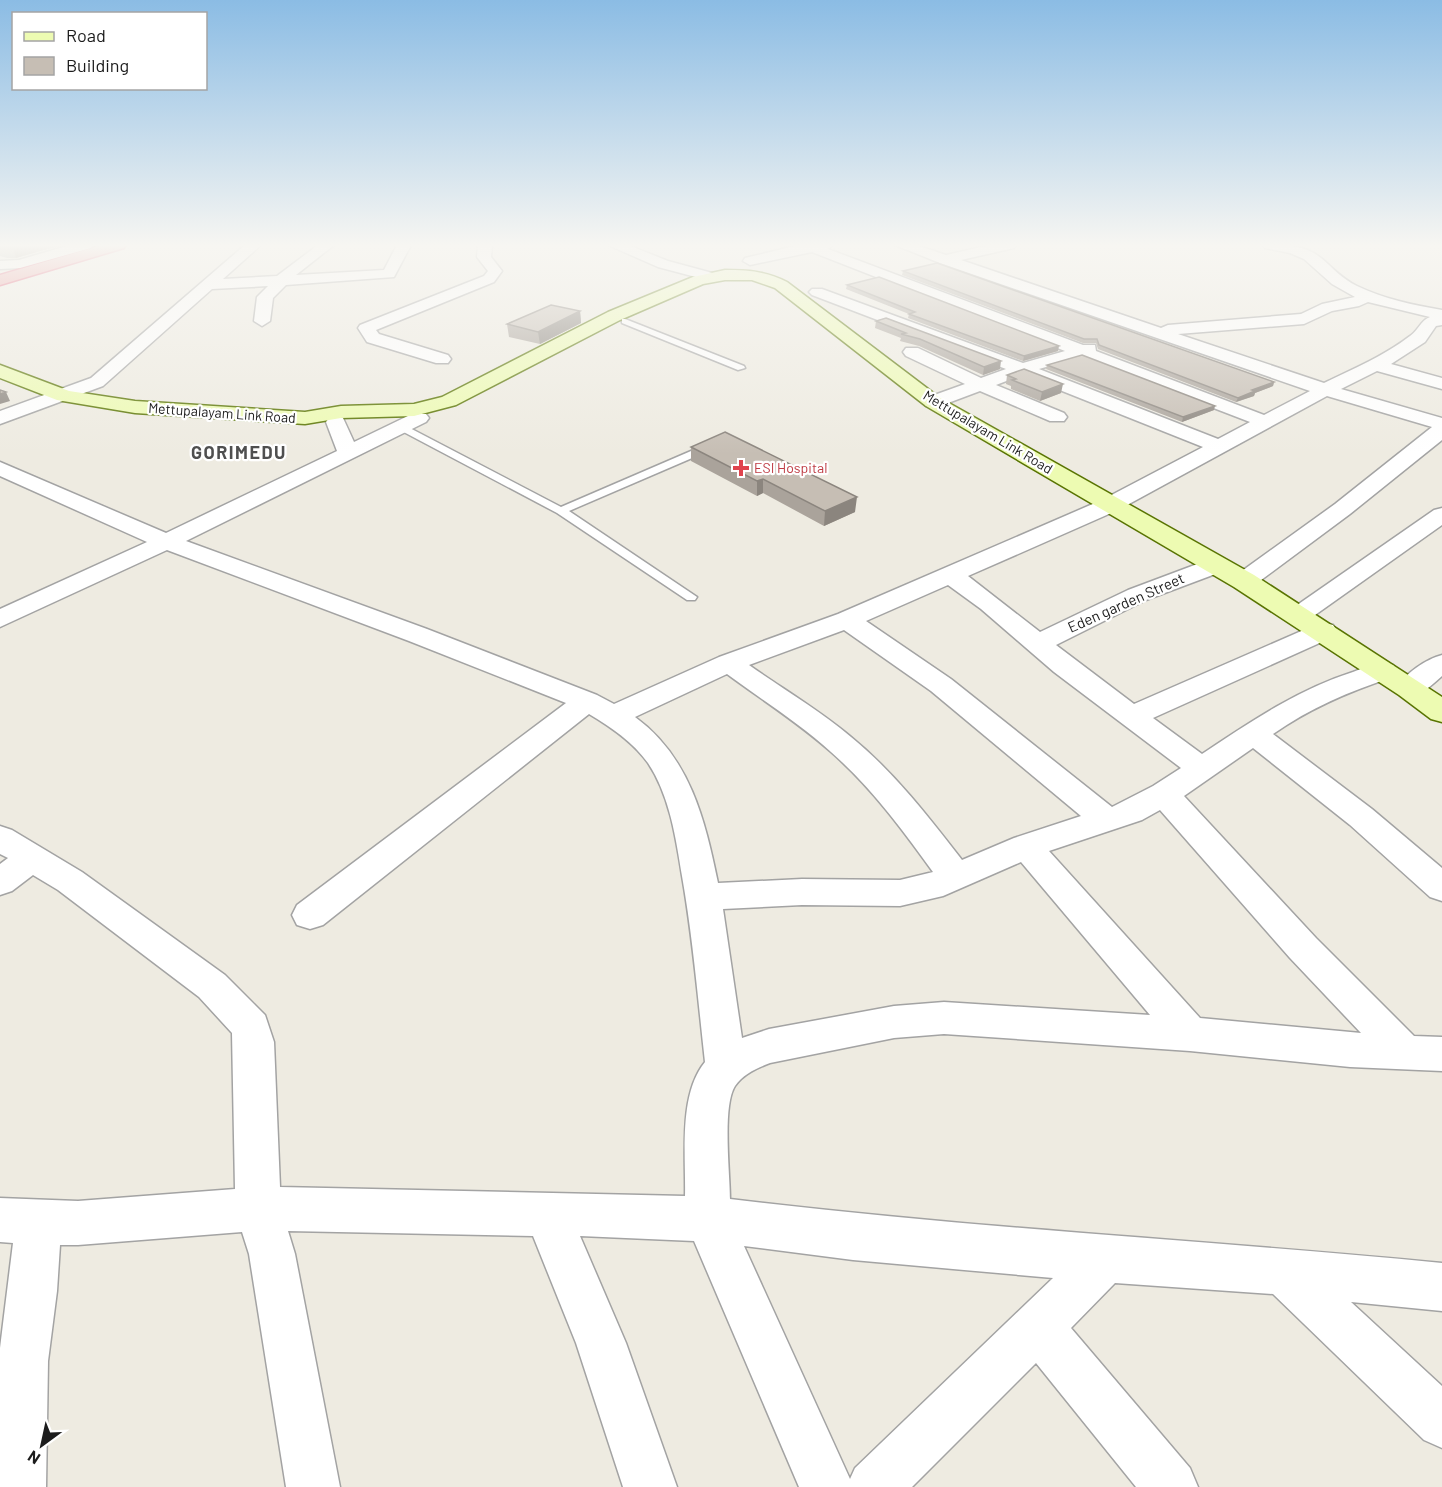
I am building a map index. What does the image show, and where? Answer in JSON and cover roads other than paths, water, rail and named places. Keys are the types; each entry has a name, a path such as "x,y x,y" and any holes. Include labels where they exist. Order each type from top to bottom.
{"street":[{"path":"0,418 97,382 173,314"},
{"path":"262,321 263,314"},
{"path":"400,314 366,328 373,338 442,359"},
{"name":"Mettupalayam Link Road","path":"0,371 64,396 135,407 305,418 325,411 413,411 438,406 618,314"},
{"path":"0,618 166,542 410,423 452,410 641,314"},
{"name":"Mettupalayam Link Road","path":"830,314 933,402 1244,581 1324,631 1442,712"},
{"path":"863,314 1022,369 1220,447"},
{"path":"988,314 1266,422"},
{"path":"1104,314 1150,330 1316,401 1438,432"},
{"path":"933,402 1022,369 1150,330 1202,329 1304,319 1313,314"},
{"path":"1421,314 1442,321"},
{"path":"310,915 600,708 847,620 1110,505 1266,422 1316,401 1404,349 1431,322 1442,321"},
{"path":"912,352 1057,417"},
{"path":"1376,365 1442,384"},
{"path":"305,418 336,422 410,423"},
{"path":"336,422 348,454"},
{"path":"1409,436 1438,432"},
{"path":"1244,581 1320,528 1438,432"},
{"path":"0,468 166,542 418,635 600,708 638,734 665,766 685,806 704,897 726,1066"},
{"path":"1299,615 1442,515"},
{"name":"Eden garden Street","path":"1036,644 1137,595 1217,565"},
{"path":"949,574 990,604 1036,644 1201,768"},
{"path":"847,620 940,685 1107,820"},
{"path":"1131,716 1175,699 1262,656 1324,631"},
{"path":"729,663 856,757 906,811 956,877"},
{"path":"1410,688 1442,663"},
{"path":"704,897 802,892 900,893 931,887 1026,846 1131,812 1164,794 1253,733 1307,701 1338,686 1383,671"},
{"path":"1253,733 1360,817 1442,888"},
{"path":"1164,794 1302,948 1424,1054"},
{"path":"0,838 33,857 212,986 251,1027 254,1042 258,1209 272,1254 313,1487"},
{"path":"1026,846 1190,1034"},
{"path":"0,882 33,857"},
{"path":"826,1487 708,1219 707,1117 714,1082 726,1066 744,1055 769,1046 894,1022 914,1021 991,1020 1190,1034 1279,1045 1424,1054"},
{"path":"19,1487 22,1361 33,1291 19,1221 118,1221 258,1209 623,1215 708,1219 853,1237 1106,1259 1282,1271 1442,1287"},
{"path":"548,1215 601,1342 650,1487"},
{"path":"874,1487 1106,1259"},
{"path":"1282,1271 1442,1422"},
{"path":"1038,1327 1171,1487"}],"lane":[{"path":"625,321 741,368"},
{"path":"410,423 561,511 691,597"},
{"path":"561,511 709,447"}],"place":[{"name":"ESI Hospital","path":"741,468"}],"district":[{"name":"GORIMEDU","path":"239,453"}]}
